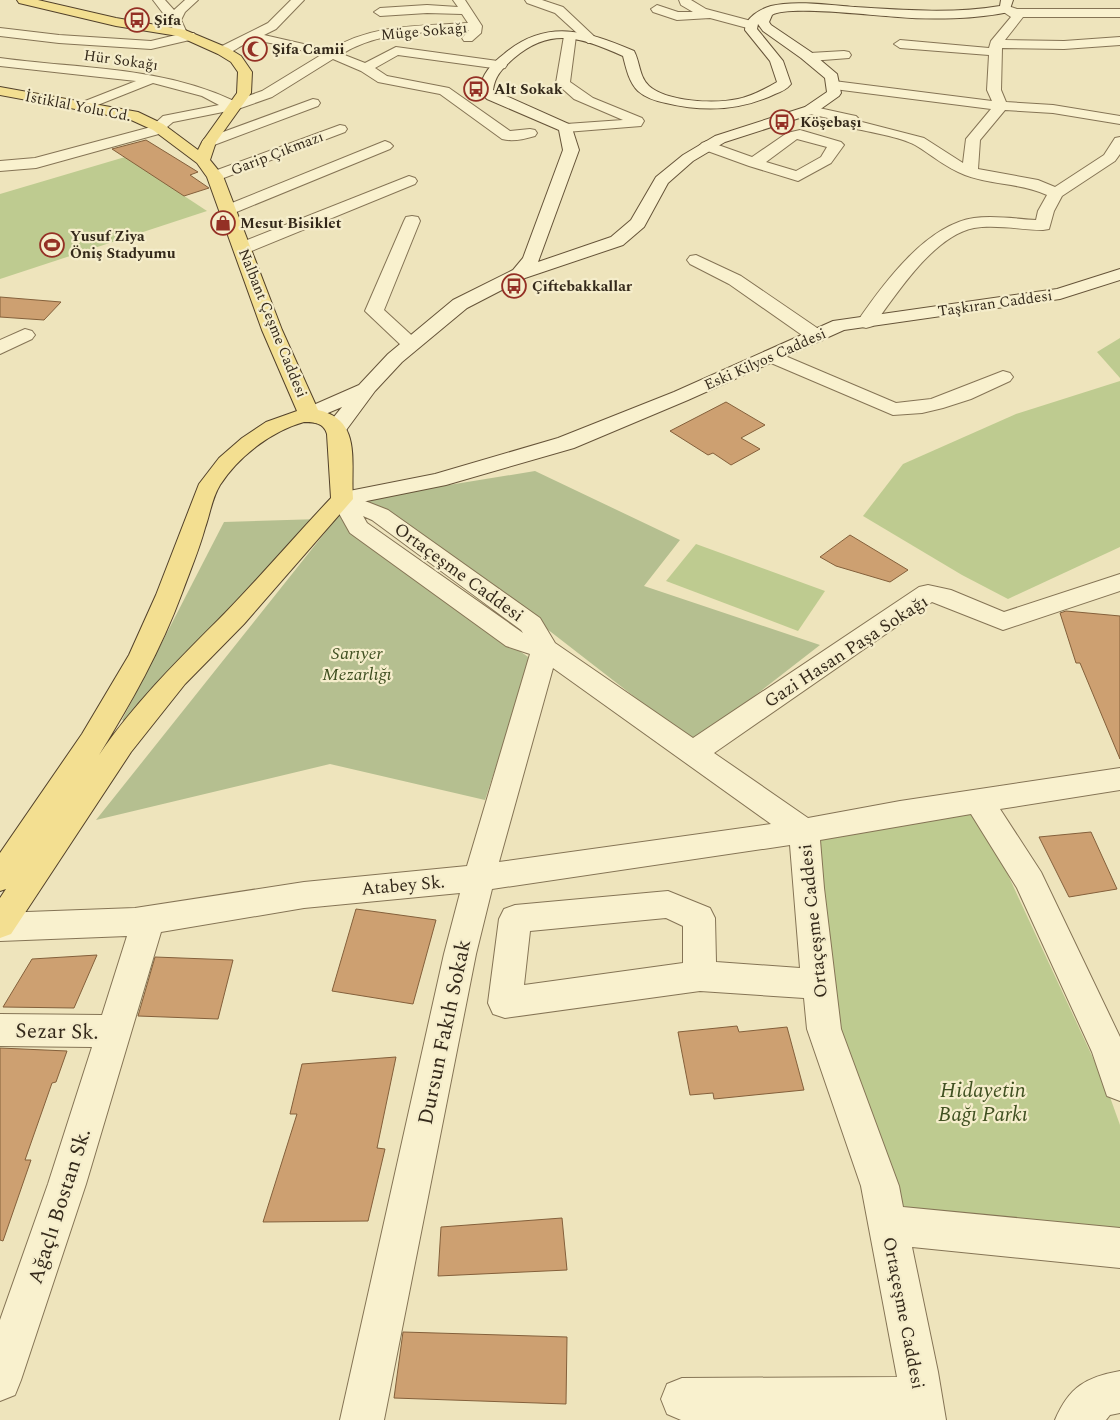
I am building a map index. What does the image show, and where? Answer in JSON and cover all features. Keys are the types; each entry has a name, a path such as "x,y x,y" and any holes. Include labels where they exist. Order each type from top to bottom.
{"main road":[{"path":"23,0 116,22 185,35 223,51 236,59 246,72 244,93 209,142 202,160"},
{"name":"İstiklal Yolu Cd.","path":"0,91 133,115 159,128 202,160"},
{"path":"175,140 183,144 209,142"},
{"name":"Nalbant Çeşme Caddesi","path":"202,160 215,176 272,330 309,414"},
{"path":"0,878 96,736 142,654 170,594 209,484 241,449 264,431 290,419 309,414 330,421 336,428 339,439 342,499 235,618 176,677 121,744 0,926"},
{"path":"142,654 156,676 176,677"}],"street":[{"path":"0,32 59,39 151,45 185,35 159,0"},
{"path":"175,20 180,10 192,0"},
{"path":"223,51 272,26 298,0"},
{"path":"532,0 559,10 592,40"},
{"path":"685,0 685,2 710,15 751,25"},
{"path":"380,12 462,5 476,26 475,33 441,58 416,86"},
{"path":"751,25 771,8 821,8 920,14 982,13 1009,7 1120,13"},
{"path":"1001,106 994,90 996,48 1017,17 1009,7"},
{"path":"336,428 368,387 410,343 460,304 519,274 617,241 638,223 662,180 688,158 720,139 810,110 834,93 832,77 810,57 767,28 763,22 771,8"},
{"path":"657,9 677,16 710,15"},
{"path":"570,36 563,83 569,90 591,103 637,121 636,123 566,128 492,96 486,91 488,77 518,48 538,37 570,36 592,40 629,54 635,75 645,90 669,100 692,104 738,103 772,91 784,84 780,64 752,30 751,25"},
{"name":"Müge Sokağı","path":"0,166 36,163 159,128 168,119 233,106 267,94 358,40 394,31 476,26"},
{"path":"248,38 265,39 332,54 366,68 383,79 444,91 507,136 530,133"},
{"path":"900,44 996,48 1120,41"},
{"path":"366,68 396,51 500,65"},
{"path":"810,57 844,55"},
{"name":"Hür Sokağı","path":"0,62 22,66 129,75 152,79 217,97 233,106"},
{"path":"7,75 22,66"},
{"path":"85,106 152,79"},
{"path":"834,85 1001,106 1053,108 1120,120"},
{"path":"244,93 267,94"},
{"path":"209,142 313,103"},
{"path":"970,172 973,139 1001,106"},
{"path":"810,110 851,119 857,125 919,142 952,164 970,172 987,177 1038,185 1056,193"},
{"path":"519,274 531,259 571,150 566,128"},
{"name":"Garip Çıkmazı","path":"215,176 340,130"},
{"path":"866,322 924,251 946,232 973,222 1042,225 1046,211 1056,193 1110,158 1120,141"},
{"path":"228,210 385,146"},
{"path":"707,146 754,163"},
{"path":"243,248 409,181"},
{"path":"410,343 374,312 412,221"},
{"path":"696,260 734,280 816,336"},
{"name":"Taşkıran Caddesi","path":"866,322 1060,294 1120,274"},
{"name":"Eski Kilyos Caddesi","path":"342,499 438,480 566,443 674,399 840,325 866,322"},
{"path":"0,348 25,334"},
{"path":"771,356 894,410 909,410 930,406 969,393 1003,377"},
{"path":"309,414 368,387"},
{"name":"Ortaçeşme Caddesi","path":"342,499 358,528 515,640 545,649 804,831 808,888 824,1029 880,1186 922,1409"},
{"name":"Gazi Hasan Paşa Sokağı","path":"694,752 928,593 942,596 1003,621 1120,582"},
{"name":"Dursun Fakıh Sokak","path":"362,1420 460,954 479,878 545,649"},
{"name":"Atabey Sk.","path":"0,926 148,920 304,895 479,878 804,831 1120,779"},
{"path":"979,801 1030,881 1109,1051 1120,1084"},
{"path":"700,976 699,918 668,904 516,919 505,1003 700,976 819,984"},
{"name":"Ağaçlı Bostan Sk.","path":"0,1380 68,1184 148,920"},
{"name":"Sezar Sk.","path":"0,1030 114,1031"},
{"path":"888,1225 1120,1248"},
{"path":"1077,1420 1099,1396 1120,1392"},
{"path":"682,1399 922,1409"}],"green space":[{"name":"Yusuf Ziya Öniş Stadyumu","path":"125,157 207,211 0,279 0,194"},
{"path":"1120,338 1120,378 1097,352"},
{"path":"1120,381 1120,547 1008,599 962,575 863,516 903,464 1016,414"},
{"path":"535,471 680,540 644,586 820,645 694,743 520,608 357,500"},
{"name":"Sarıyer Mezarlığı","path":"339,515 348,529 531,659 485,800 330,764 96,820"},
{"path":"320,519 143,728 122,720 224,522"},
{"path":"696,544 825,591 798,631 666,581"},
{"name":"Hidayetin Bağı Parkı","path":"976,806 1106,1086 1120,1125 1120,1238 893,1213 833,1017 811,835"}],"building":[{"path":"146,140 198,172 190,175 209,188 184,196 112,149"},
{"path":"0,297 61,302 44,320 0,317"},
{"path":"726,402 765,425 741,438 760,449 731,465 713,453 708,455 670,431"},
{"path":"850,535 908,570 890,582 836,566 820,557"},
{"path":"1066,611 1120,616 1120,759 1080,663 1076,663 1060,613"},
{"path":"1091,832 1117,889 1069,897 1039,837"},
{"path":"356,909 436,920 413,1004 332,991"},
{"path":"97,955 74,1008 3,1007 32,959"},
{"path":"155,957 233,960 218,1019 138,1016"},
{"path":"737,1026 739,1032 787,1027 804,1090 714,1099 713,1093 690,1095 678,1032"},
{"path":"0,1048 67,1051 56,1082 52,1083 25,1160 31,1160 3,1241 0,1240"},
{"path":"396,1057 377,1148 385,1149 368,1221 263,1222 297,1114 290,1114 302,1064"},
{"path":"562,1218 567,1270 438,1276 441,1227"},
{"path":"403,1332 567,1337 566,1404 394,1398"}],"place":[{"name":"Şifa","path":"137,20"},
{"name":"Şifa Camii","path":"255,49"},
{"name":"Alt Sokak","path":"476,89"},
{"name":"Köşebaşı","path":"782,122"},
{"name":"Mesut Bisiklet","path":"223,223"},
{"name":"Yusuf Ziya Öniş Stadyumu","path":"52,245"},
{"name":"Çiftebakkallar","path":"514,286"}]}
